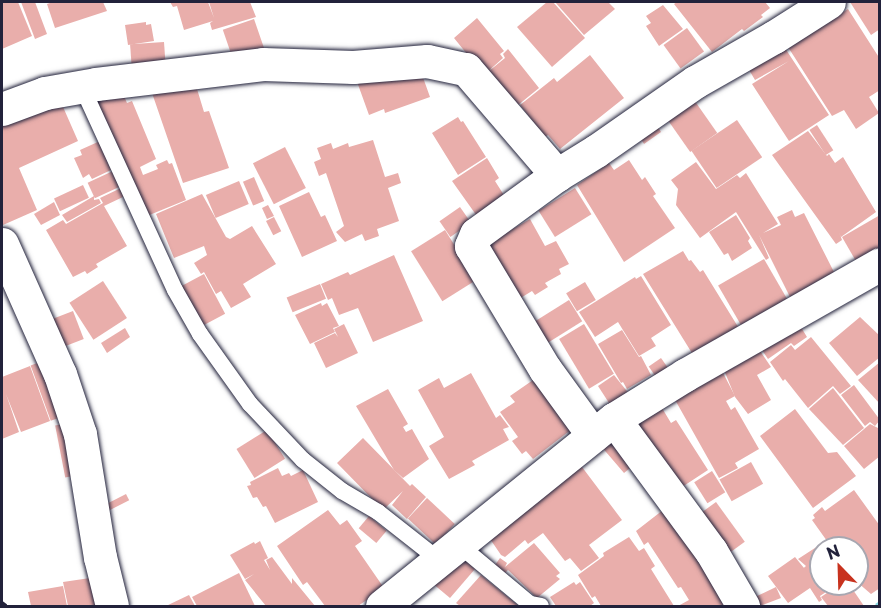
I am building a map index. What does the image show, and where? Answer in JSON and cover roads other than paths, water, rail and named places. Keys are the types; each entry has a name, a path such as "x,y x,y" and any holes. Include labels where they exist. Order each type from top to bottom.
{"street":[{"path":"743,606 711,551 604,427 545,369 471,246 476,234 557,175 596,151 695,82 774,37 829,2"},
{"path":"2,109 45,93 262,64 353,68 428,61 466,69 557,175"},
{"path":"2,244 60,374 80,434 100,557 112,606"},
{"path":"382,606 604,427 685,375 879,264"}],"lane":[{"path":"82,87 176,290 200,334 250,404 303,460 342,491 448,552 530,604 541,606"}]}
